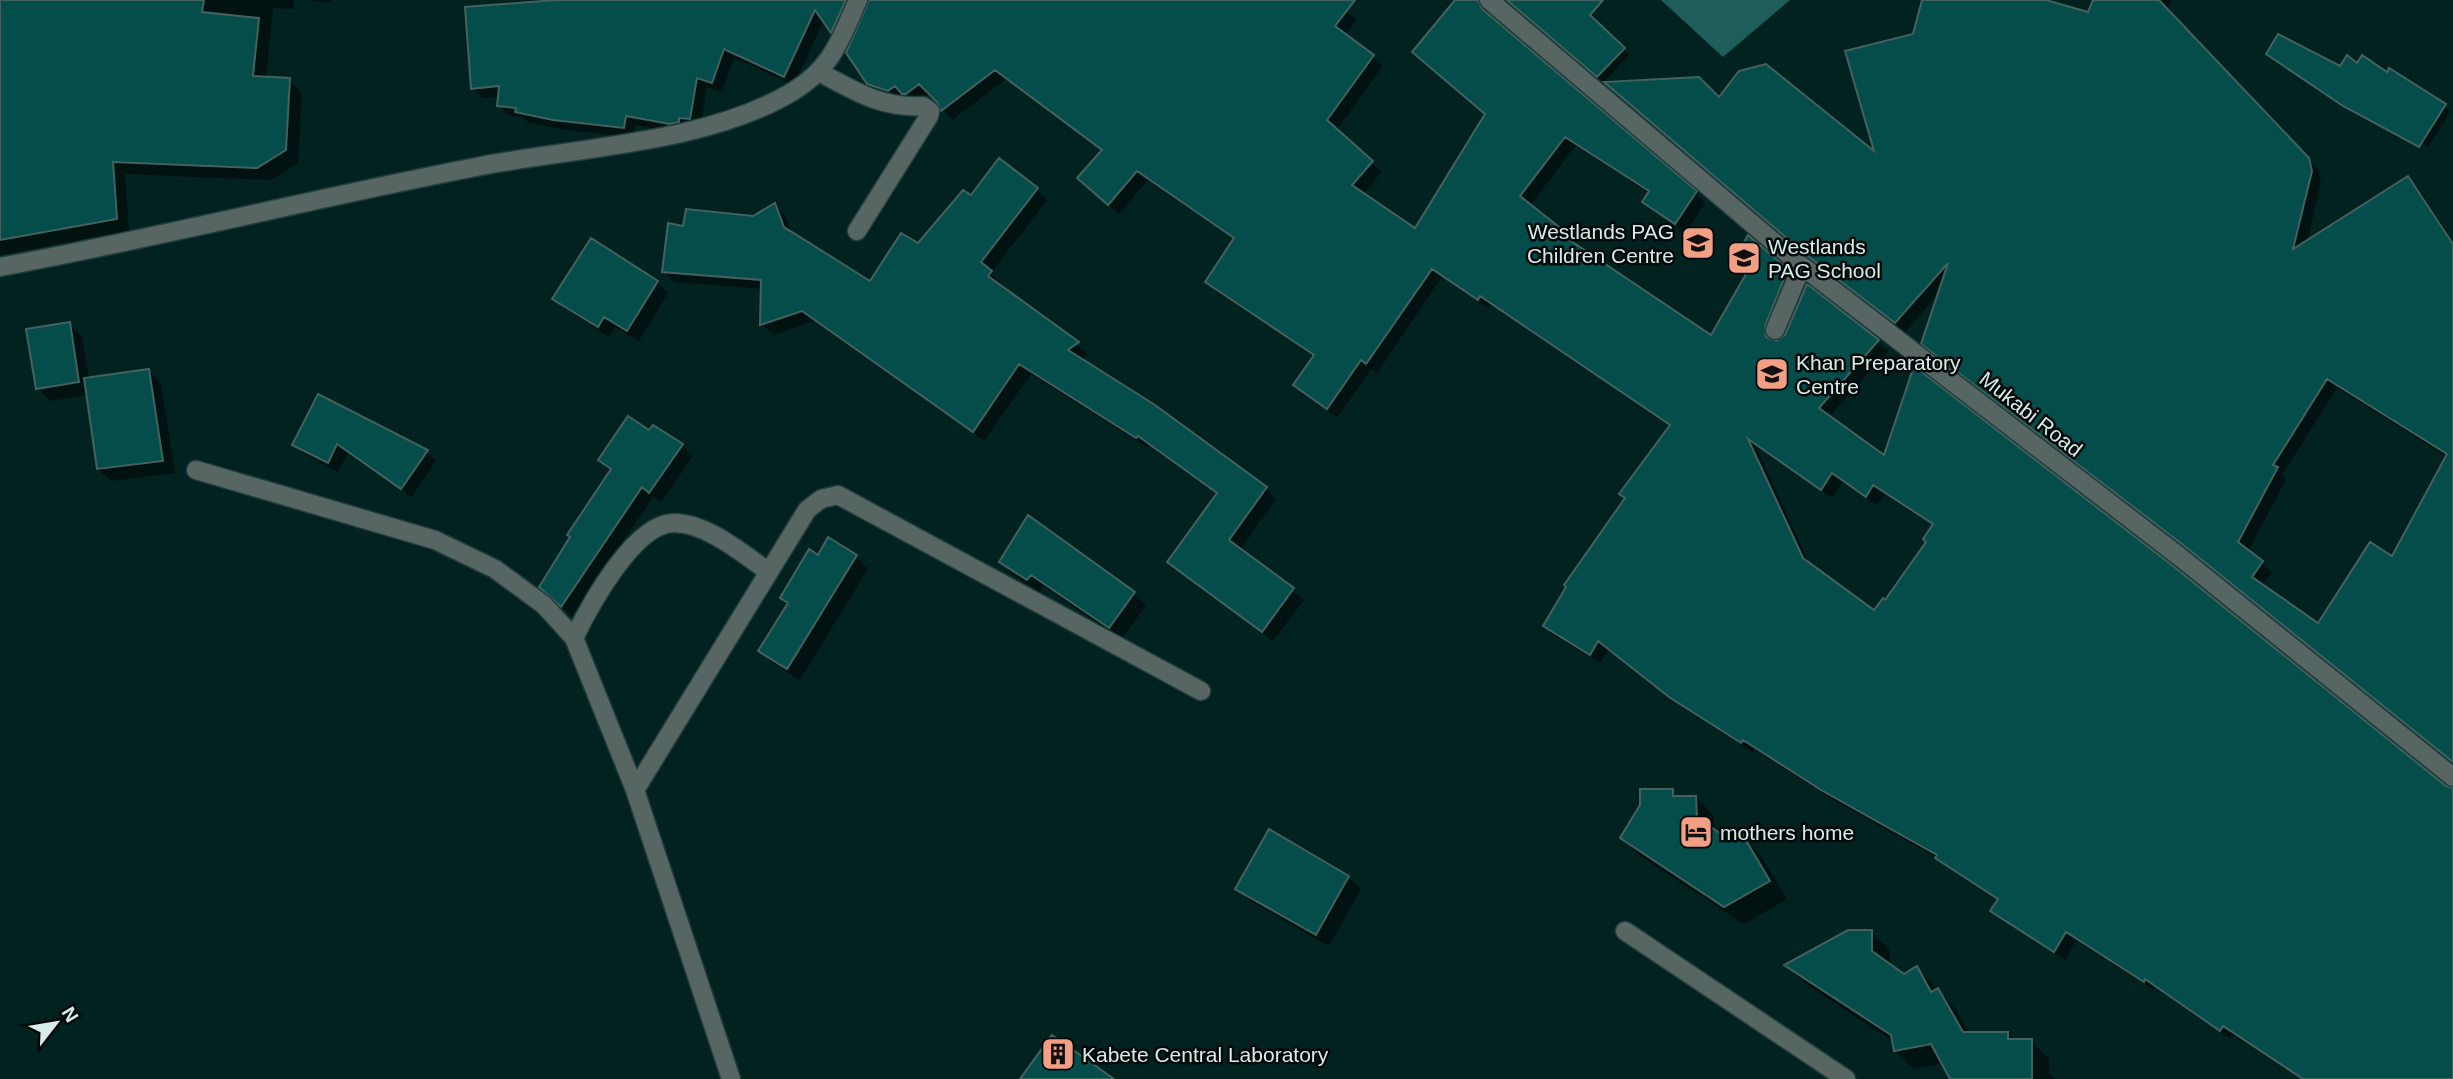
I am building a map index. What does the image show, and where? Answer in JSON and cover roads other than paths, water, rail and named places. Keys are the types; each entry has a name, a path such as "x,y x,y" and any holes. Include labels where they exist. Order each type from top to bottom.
{"street":[{"path":"0,267 132,242 481,166 722,125 792,93 821,73 835,51 858,0"},
{"name":"Mukabi Road","path":"1489,0 1802,266 2180,557 2453,777"},
{"path":"821,73 867,98 905,107 923,106 930,111 857,231"},
{"path":"1775,330 1802,266"},
{"path":"196,470 435,540 495,569 544,605 574,638 635,790 731,1079"},
{"path":"635,790 807,510 821,499 838,495 1200,691"},
{"path":"574,638 611,572 636,545 655,530 672,523 696,528 737,549 769,572"},
{"path":"1625,931 1846,1079"}],"place":[{"name":"Westlands PAG Children Centre","path":"1698,243"},
{"name":"Westlands PAG School","path":"1744,258"},
{"name":"Khan Preparatory Centre","path":"1772,374"},
{"name":"mothers home","path":"1696,832"},
{"name":"Kabete Central Laboratory","path":"1058,1054"}]}
